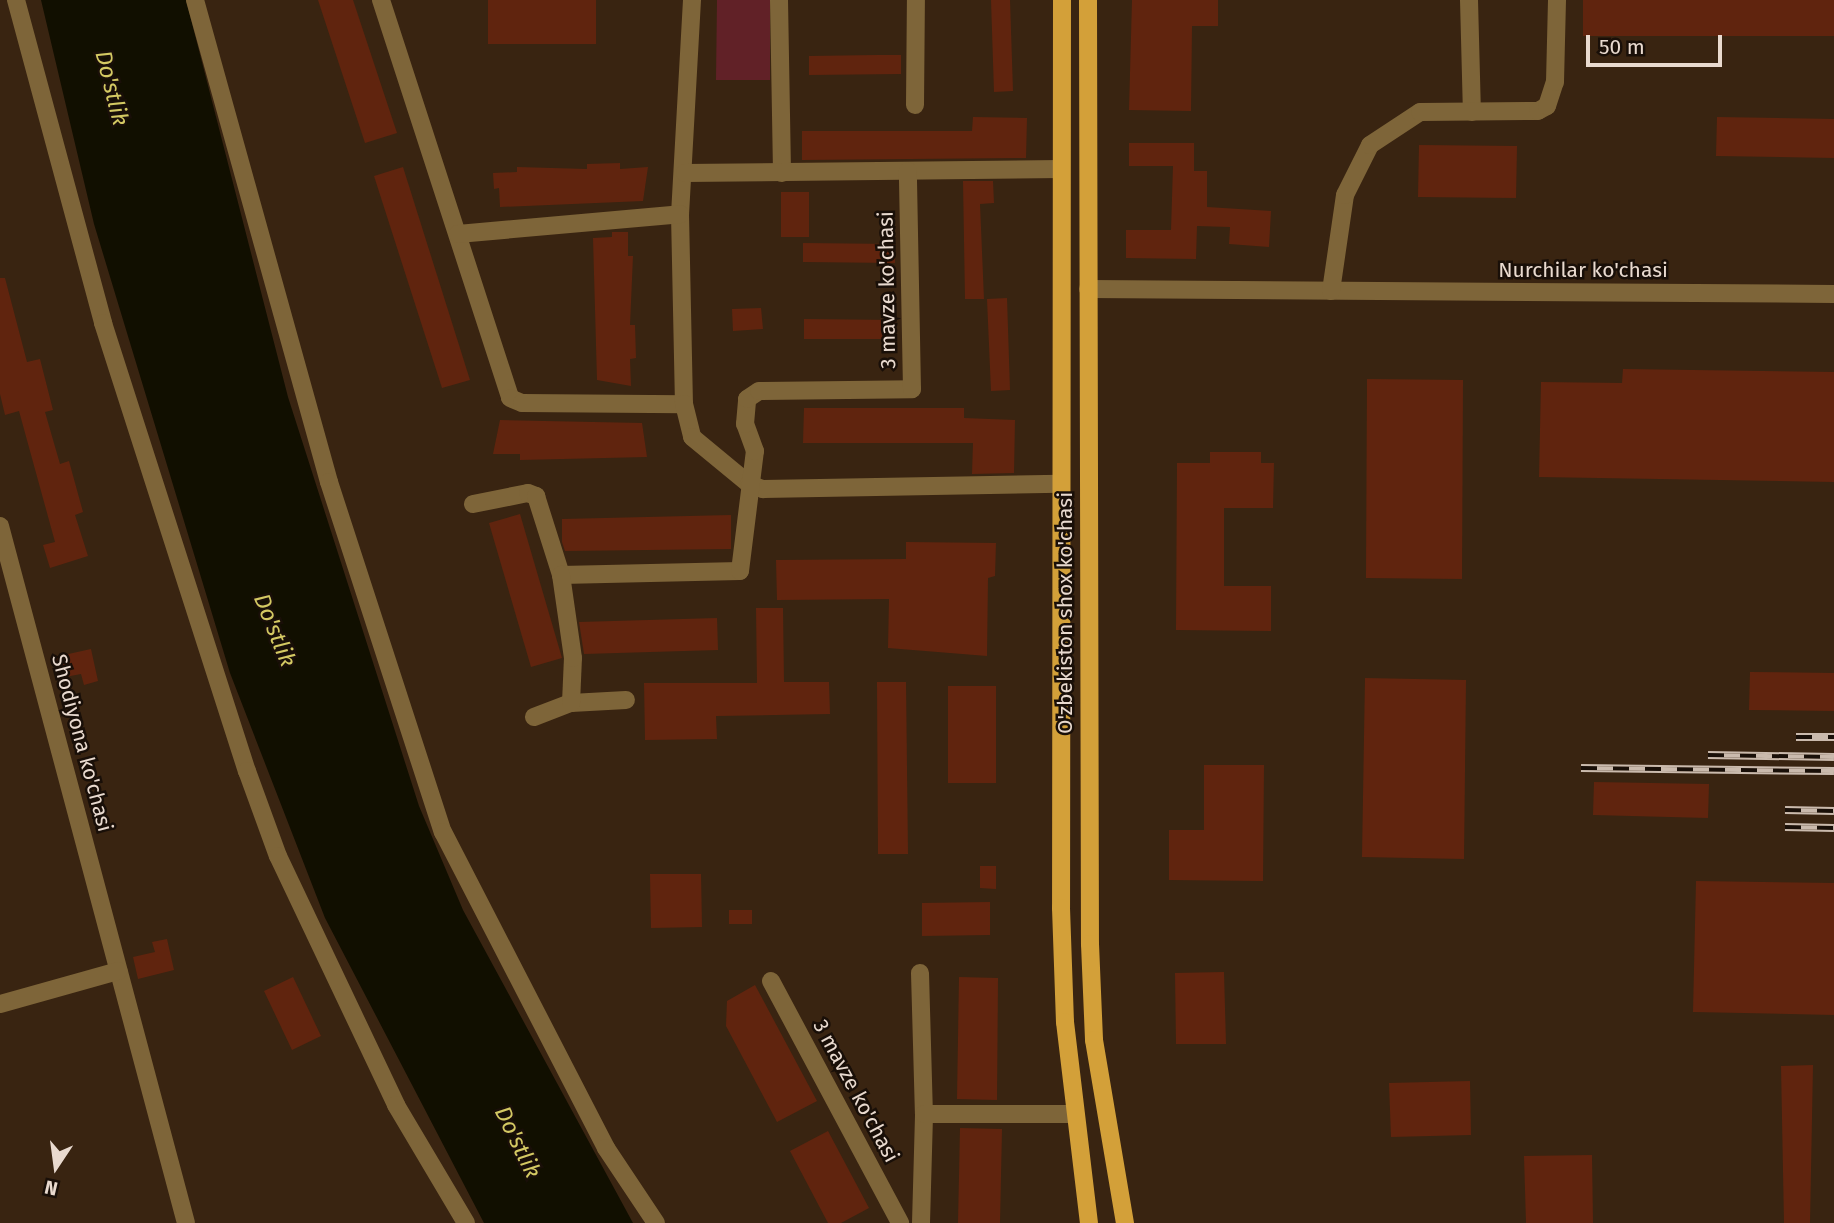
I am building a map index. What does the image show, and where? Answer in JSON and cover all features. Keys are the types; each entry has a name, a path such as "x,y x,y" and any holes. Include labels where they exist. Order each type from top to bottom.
{"main road":[{"name":"O'zbekiston shox ko'chasi","path":"1062,0 1061,908 1075,1114 1089,1223"},
{"name":"O'zbekiston shox ko'chasi","path":"1087,0 1091,957 1094,1040 1125,1223"}],"street":[{"path":"16,0 103,323 278,856 396,1105 466,1223"},
{"path":"195,0 326,468 443,832 606,1147 656,1223"},
{"path":"381,0 513,401 684,404"},
{"path":"692,0 685,173 680,214 684,404 692,438 749,484 772,489 1060,484"},
{"path":"779,0 782,173"},
{"path":"915,105 916,0"},
{"path":"1469,0 1472,112"},
{"path":"1331,291 1345,195 1370,145 1420,113 1538,111 1547,106 1555,82 1557,0"},
{"path":"685,173 1061,169"},
{"name":"3 mavze ko'chasi","path":"561,575 736,574 743,562 749,484 755,451 746,424 747,399 759,391 912,389 908,171"},
{"path":"458,234 680,214"},
{"name":"Nurchilar ko'chasi","path":"1088,289 1834,294"},
{"path":"473,505 528,493 536,496 561,575 573,658 571,703"},
{"name":"Shodiyona ko'chasi","path":"0,526 186,1223"},
{"path":"534,717 571,703 626,700"},
{"path":"0,1004 118,971"},
{"name":"3 mavze ko'chasi","path":"920,973 923,1114 921,1223"},
{"name":"3 mavze ko'chasi","path":"771,981 900,1223"},
{"path":"923,1114 1075,1114"}],"shaded area":[{"path":"717,0 770,0 770,80 716,80"}],"water":[{"name":"Do'stlik","path":"41,0 186,0 288,397 419,806 463,910 633,1223 484,1223 325,918 230,673 94,224"}],"building":[{"path":"318,0 353,0 397,133 365,143"},
{"path":"488,0 596,0 596,44 488,44"},
{"path":"991,0 1010,0 1013,91 994,92"},
{"path":"1132,0 1218,0 1218,26 1192,26 1191,111 1129,110"},
{"path":"1583,0 1834,0 1834,36 1583,36"},
{"path":"901,55 901,74 809,75 809,56"},
{"path":"973,117 1027,118 1026,158 802,160 802,131 972,131"},
{"path":"1717,117 1834,119 1834,158 1716,156"},
{"path":"1129,143 1194,143 1194,171 1207,171 1207,207 1271,211 1269,247 1229,244 1230,227 1197,226 1196,259 1126,258 1126,230 1171,230 1173,166 1129,166"},
{"path":"1419,145 1517,146 1516,198 1418,197"},
{"path":"620,163 620,169 648,167 643,201 500,207 499,188 494,189 493,173 517,172 517,167 587,169 587,164"},
{"path":"403,167 470,380 442,388 374,176"},
{"path":"963,181 993,181 994,203 980,204 984,299 965,299"},
{"path":"781,192 809,192 809,237 781,237"},
{"path":"612,232 628,232 628,256 633,256 630,325 635,325 636,358 630,359 631,386 597,380 593,238 612,237"},
{"path":"803,243 895,244 895,263 803,262"},
{"path":"0,278 5,278 27,362 40,359 53,410 45,412 60,464 69,461 83,512 75,515 88,556 50,568 43,545 55,542 19,411 5,415 0,394"},
{"path":"1007,298 1010,390 991,391 987,299"},
{"path":"761,308 763,329 733,331 732,309"},
{"path":"804,319 896,320 896,339 804,339"},
{"path":"1623,369 1834,372 1834,482 1539,477 1541,382 1622,383"},
{"path":"1367,379 1463,380 1462,579 1366,578"},
{"path":"804,408 964,408 964,418 1015,420 1014,473 972,474 973,443 803,443"},
{"path":"500,420 642,423 647,457 520,460 520,454 493,454"},
{"path":"1210,452 1261,452 1261,463 1274,463 1273,508 1224,508 1224,586 1271,586 1271,631 1176,630 1177,463 1210,463"},
{"path":"520,514 562,658 531,667 489,523"},
{"path":"731,515 731,549 565,551 562,542 562,519"},
{"path":"906,542 996,543 995,576 988,578 987,656 888,648 889,599 777,600 776,560 906,559"},
{"path":"756,608 783,608 784,682 829,682 830,714 716,716 717,739 645,740 644,683 757,683"},
{"path":"717,618 718,650 584,654 579,622"},
{"path":"91,649 98,681 84,685 81,674 60,678 55,657"},
{"path":"1750,672 1834,673 1834,711 1749,710"},
{"path":"1365,678 1466,680 1464,859 1362,857"},
{"path":"877,682 906,682 908,854 878,854"},
{"path":"948,686 996,686 996,783 948,783"},
{"path":"1204,765 1264,765 1263,881 1169,880 1169,830 1204,830"},
{"path":"1594,782 1709,784 1708,818 1593,815"},
{"path":"980,866 996,866 996,889 980,888"},
{"path":"650,874 701,874 702,927 651,928"},
{"path":"1696,881 1834,883 1834,1015 1693,1012"},
{"path":"990,902 990,935 922,936 922,903"},
{"path":"729,910 752,910 752,924 729,924"},
{"path":"167,939 174,970 138,979 133,957 155,952 152,942"},
{"path":"1224,972 1226,1044 1176,1044 1175,973"},
{"path":"293,977 321,1036 292,1050 264,991"},
{"path":"959,977 998,978 997,1100 957,1099"},
{"path":"755,985 817,1101 777,1122 726,1026 727,1001"},
{"path":"1813,1065 1810,1223 1784,1223 1781,1066"},
{"path":"1470,1081 1471,1135 1391,1137 1389,1083"},
{"path":"960,1128 1002,1129 1000,1223 958,1223"},
{"path":"828,1131 869,1208 841,1223 828,1223 790,1151"},
{"path":"1592,1155 1593,1223 1526,1223 1524,1156"}],"railway":[{"path":"1796,737 1834,737"},
{"path":"1708,755 1834,757"},
{"path":"1581,768 1834,771"},
{"path":"1785,810 1834,811"},
{"path":"1785,827 1834,828"}]}
